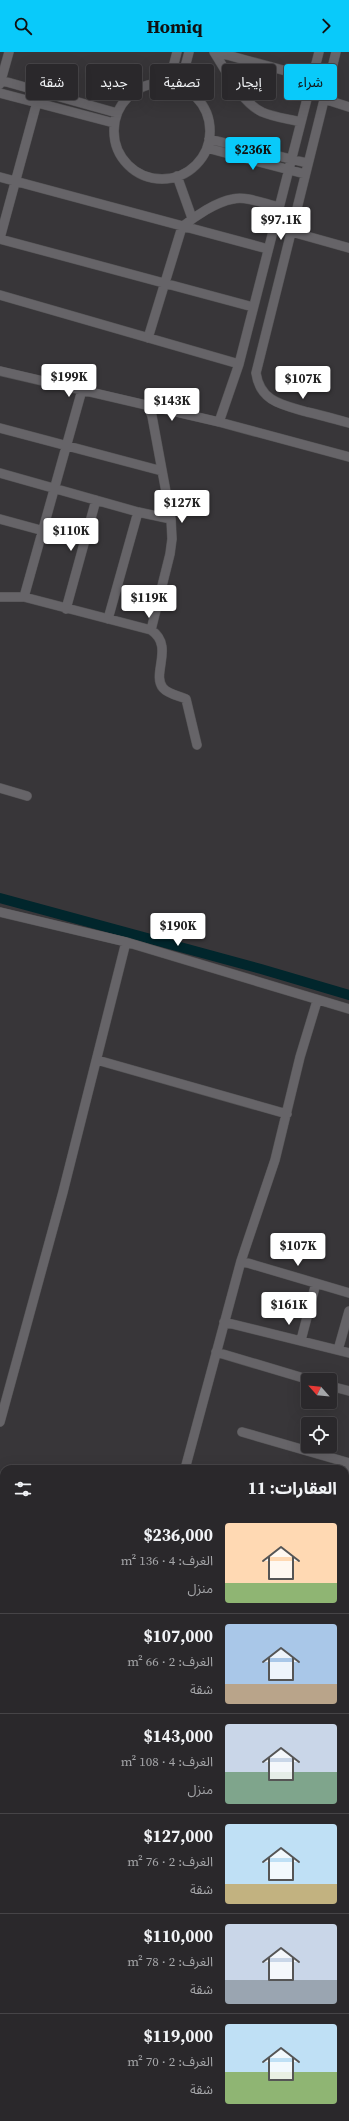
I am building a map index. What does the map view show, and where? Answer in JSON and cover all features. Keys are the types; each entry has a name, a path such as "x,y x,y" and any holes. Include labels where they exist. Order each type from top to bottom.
{"street":[{"path":"9,52 0,81 117,113"},
{"path":"174,64 177,52"},
{"path":"186,64 189,52"},
{"path":"215,52 284,71"},
{"path":"215,52 246,99 253,106 263,112 301,122"},
{"path":"250,62 252,52"},
{"path":"316,64 319,52"},
{"path":"333,64 336,52"},
{"path":"150,84 132,92 123,102 114,123 114,137 118,150 125,162 136,171 149,177 163,179 177,176 189,170 200,160 208,144 208,120 198,100"},
{"path":"0,93 114,123"},
{"path":"219,422 239,364 306,100"},
{"path":"324,100 256,372 257,383 262,391 279,404 349,423"},
{"path":"327,100 349,107"},
{"path":"37,102 0,238 253,307"},
{"path":"208,144 307,163"},
{"path":"208,144 305,174"},
{"path":"177,176 192,218"},
{"path":"0,177 268,249"},
{"path":"148,338 182,227 192,218 234,198 279,207"},
{"path":"292,232 349,248"},
{"path":"0,295 239,364"},
{"path":"0,371 219,422 349,457"},
{"path":"24,597 44,531 82,390"},
{"path":"148,406 152,416 171,519 170,554 151,630"},
{"path":"0,428 162,471"},
{"path":"0,473 138,512 171,519"},
{"path":"66,609 96,500"},
{"path":"108,619 138,512"},
{"path":"0,519 44,531"},
{"path":"0,597 24,597 151,630 160,637 162,642 162,687 186,699 197,745"},
{"path":"0,788 27,796"},
{"path":"0,912 126,942 317,1001 349,1009"},
{"path":"0,1422 64,1192 126,942"},
{"path":"186,1465 241,1261 275,1160 300,1057 317,1001"},
{"path":"97,1060 287,1114"},
{"path":"241,1261 349,1293"},
{"path":"301,1340 316,1283"},
{"path":"338,1350 349,1311"},
{"path":"224,1322 349,1353"},
{"path":"216,1352 301,1377"},
{"path":"337,1388 349,1391"},
{"path":"242,1432 349,1463"}],"waterway":[{"path":"0,898 261,969 349,995"}]}
